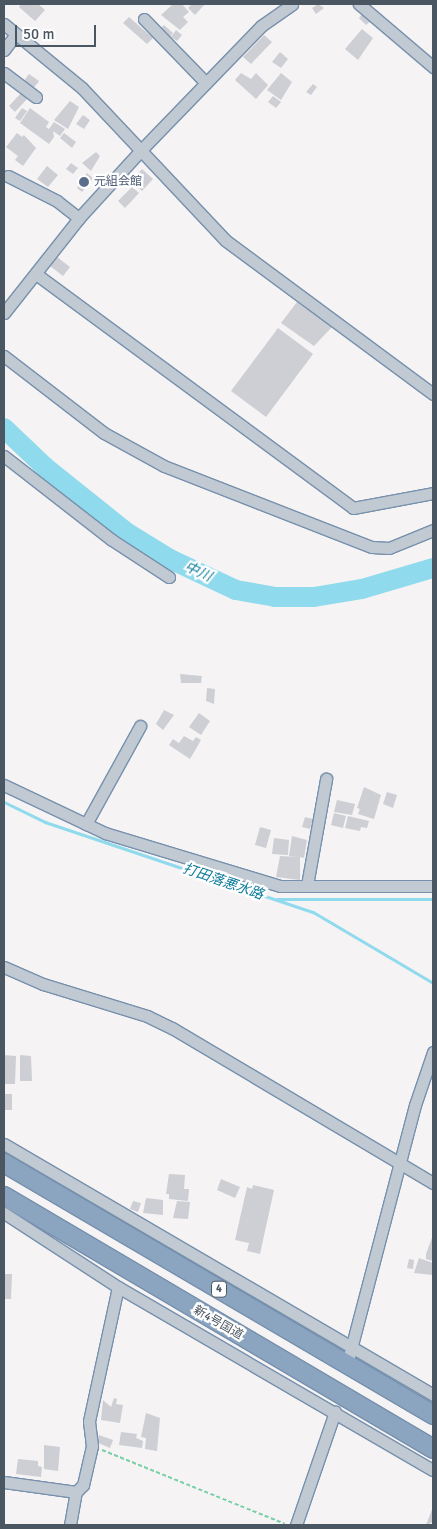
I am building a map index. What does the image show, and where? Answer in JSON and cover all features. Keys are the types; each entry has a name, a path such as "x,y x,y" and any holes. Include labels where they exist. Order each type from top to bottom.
{"highway":[{"name":"4","path":"4,1164 351,1356 433,1415"},
{"name":"新4号国道","path":"4,1201 433,1449"}],"street":[{"path":"4,313 79,218 142,149 261,26 292,4"},
{"path":"359,4 433,67"},
{"path":"144,19 206,83"},
{"path":"4,24 82,88 142,149 225,240 433,394"},
{"path":"4,50 16,34"},
{"path":"4,73 36,97"},
{"path":"8,176 57,201 79,218"},
{"path":"36,274 353,508 433,493"},
{"path":"4,356 104,433 164,466 372,547 389,548 433,530"},
{"path":"4,456 112,540 169,577"},
{"path":"86,824 140,726"},
{"path":"307,885 326,779"},
{"path":"4,785 86,824 280,886 433,886"},
{"path":"4,967 43,984 147,1016 172,1028 433,1184"},
{"path":"351,1356 400,1163 433,1052"},
{"path":"4,1144 351,1356 433,1395"},
{"path":"4,1201 118,1287 433,1470"},
{"path":"70,1525 76,1492 83,1485 92,1446 89,1421 118,1287"},
{"path":"296,1525 335,1412"},
{"path":"4,1482 76,1492"}],"path":[{"path":"92,1446 287,1525"}],"building":[{"path":"21,4 38,4 45,10 35,21 19,7"},
{"path":"173,4 182,4 189,12 183,17 188,22 180,30 161,15"},
{"path":"192,4 205,4 195,15 188,8"},
{"path":"318,4 324,8 316,14 312,8"},
{"path":"364,12 372,20 366,25 359,18"},
{"path":"129,17 153,38 147,44 123,23"},
{"path":"164,25 173,33 170,37 160,29"},
{"path":"362,29 373,38 358,60 345,49"},
{"path":"176,30 182,35 177,41 171,37"},
{"path":"264,35 272,42 251,64 243,57"},
{"path":"280,52 288,59 281,68 272,62"},
{"path":"241,73 251,79 256,73 268,85 256,99 235,80"},
{"path":"281,73 292,82 281,100 267,90"},
{"path":"29,74 39,81 33,89 23,82"},
{"path":"313,84 317,87 311,95 306,92"},
{"path":"22,92 28,98 15,112 9,106"},
{"path":"273,96 281,102 276,108 268,102"},
{"path":"70,101 79,107 68,129 54,120"},
{"path":"22,108 27,111 20,121 15,118"},
{"path":"30,108 49,122 46,127 49,129 54,122 65,129 60,136 53,131 54,137 49,144 20,123"},
{"path":"83,115 90,120 84,129 76,124"},
{"path":"17,133 22,137 24,135 36,148 23,166 15,160 18,156 6,147"},
{"path":"64,133 76,142 72,148 60,138"},
{"path":"96,152 100,156 91,171 82,163"},
{"path":"71,163 78,168 73,174 66,169"},
{"path":"47,166 58,175 48,187 37,179"},
{"path":"142,169 153,179 142,191 131,181"},
{"path":"87,173 93,178 82,192 77,188"},
{"path":"132,187 139,193 125,208 118,201"},
{"path":"57,257 70,267 63,276 50,266"},
{"path":"297,302 332,327 314,346 281,323"},
{"path":"278,328 313,354 266,417 231,391"},
{"path":"180,674 202,676 201,683 181,683"},
{"path":"207,688 215,689 214,704 206,701"},
{"path":"164,710 174,715 163,730 156,724"},
{"path":"199,713 210,721 201,735 189,727"},
{"path":"184,736 193,741 196,737 201,740 190,759 169,745 173,739 179,743"},
{"path":"364,787 381,795 374,819 358,814 360,809 357,808"},
{"path":"387,792 397,795 393,808 383,804"},
{"path":"337,800 355,804 352,815 334,812"},
{"path":"334,813 346,816 343,828 331,825"},
{"path":"348,816 369,821 367,828 361,827 360,831 345,828"},
{"path":"305,817 313,819 310,829 302,827"},
{"path":"260,827 271,830 266,848 255,845"},
{"path":"292,836 307,840 304,858 300,857 300,880 276,877 280,856 298,857 289,856"},
{"path":"274,838 289,840 288,855 272,854"},
{"path":"4,1055 16,1056 15,1084 4,1084"},
{"path":"20,1055 31,1056 32,1081 20,1081"},
{"path":"4,1094 12,1094 12,1110 4,1110"},
{"path":"169,1174 185,1175 184,1189 189,1189 188,1201 169,1199 169,1194 166,1194"},
{"path":"221,1179 240,1187 235,1198 217,1190"},
{"path":"253,1185 274,1190 260,1254 247,1251 249,1243 235,1240 247,1187 252,1189"},
{"path":"146,1198 163,1200 163,1215 143,1213"},
{"path":"133,1201 141,1203 138,1212 130,1209"},
{"path":"177,1201 190,1202 188,1219 173,1218"},
{"path":"433,1235 433,1261 426,1259 426,1254"},
{"path":"419,1258 433,1263 433,1275 414,1273"},
{"path":"409,1259 414,1260 413,1269 407,1268"},
{"path":"4,1274 12,1274 11,1299 4,1299"},
{"path":"114,1398 117,1399 116,1404 123,1405 120,1423 101,1420 103,1400 111,1407"},
{"path":"146,1413 160,1418 157,1451 145,1449 146,1438 141,1437"},
{"path":"121,1432 137,1434 136,1438 143,1441 142,1448 119,1445"},
{"path":"99,1435 113,1440 110,1448 96,1442"},
{"path":"44,1445 60,1447 58,1471 44,1469"},
{"path":"18,1459 38,1461 38,1466 42,1467 41,1477 16,1474"},
{"path":"433,1507 433,1522 426,1525"}],"waterway":[{"name":"中川","path":"4,428 45,467 126,532 170,559 236,590 274,597 314,597 362,589 433,568"},
{"name":"打田落悪水路","path":"4,802 45,822 313,912 433,983"},
{"path":"277,899 433,899"}],"place":[{"name":"元組会館","path":"84,182"}]}
